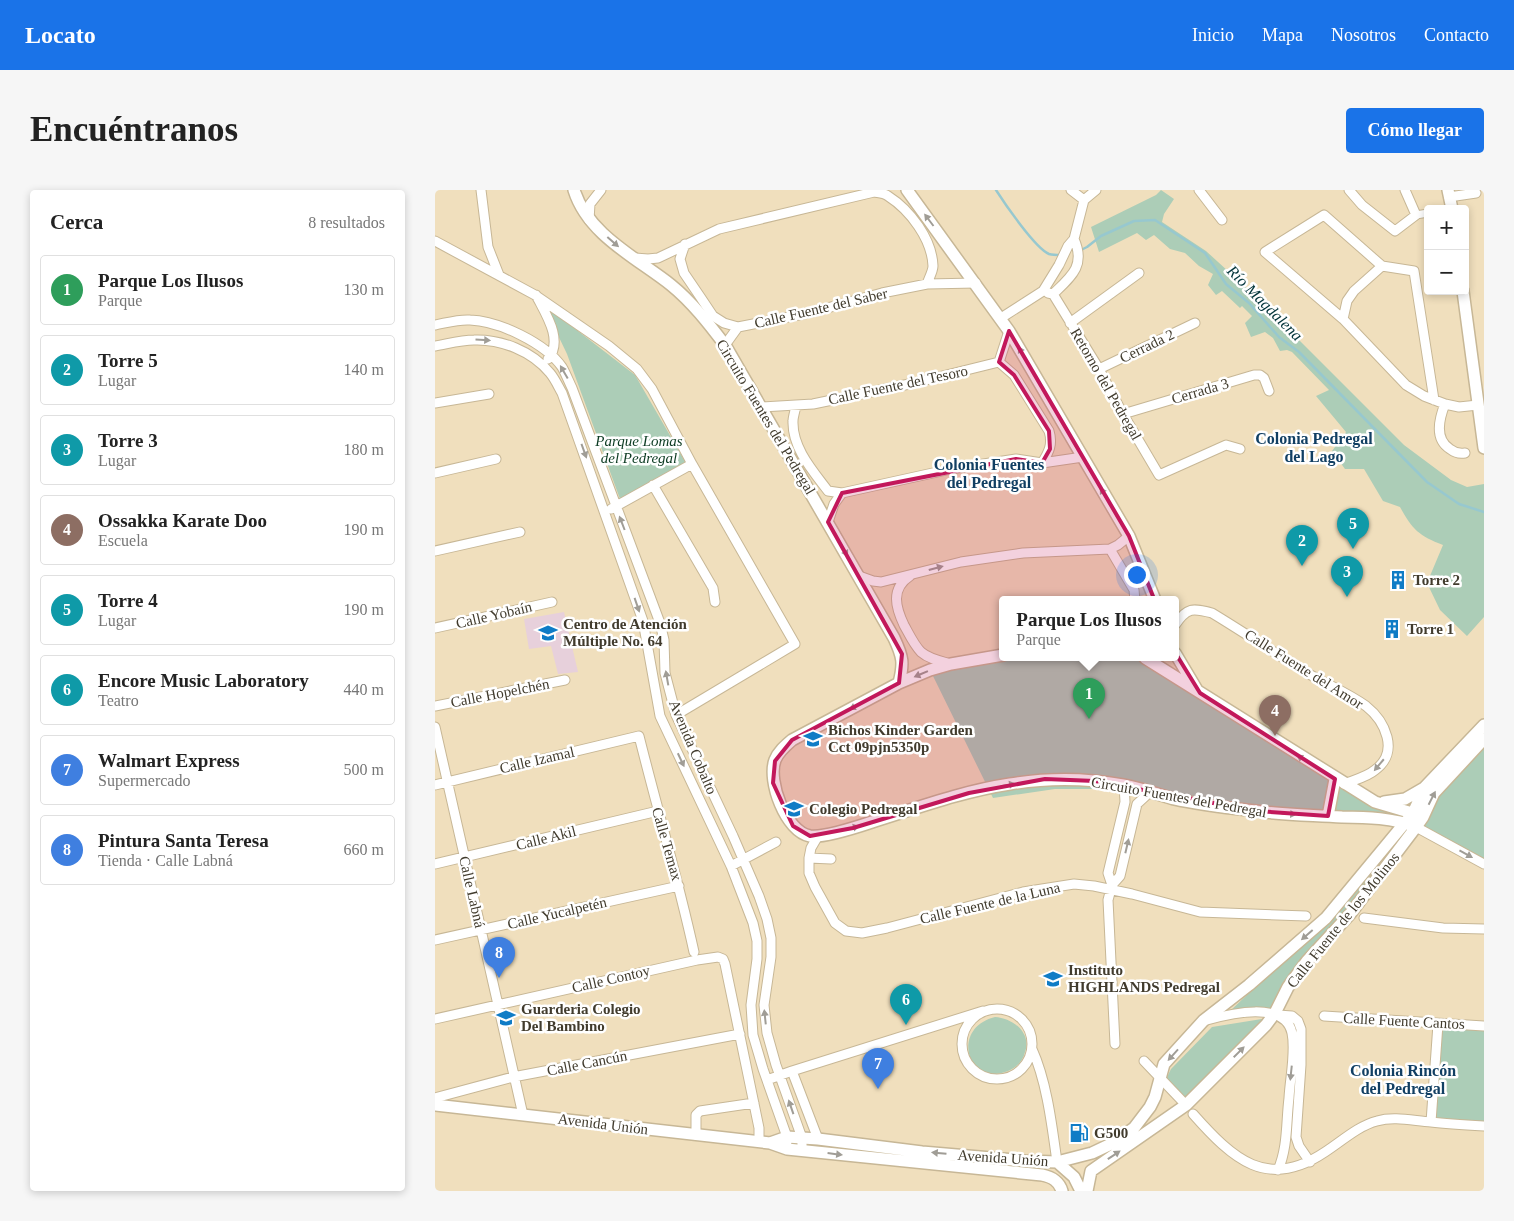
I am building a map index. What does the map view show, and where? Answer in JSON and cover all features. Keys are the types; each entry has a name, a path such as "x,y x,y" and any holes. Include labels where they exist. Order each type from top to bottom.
{"street":[{"path":"481,190 488,247 499,275"},
{"name":"Circuito Fuentes del Pedregal","path":"574,190 578,202 589,220 632,258 673,286 702,316 725,346 894,638 902,654 903,663 899,683"},
{"path":"589,220 590,204 601,190"},
{"path":"907,190 1009,331 1129,536 1153,596"},
{"path":"1071,190 1084,200"},
{"path":"1001,318 1043,291 1071,243 1084,200 1096,190"},
{"path":"1199,190 1222,220"},
{"path":"1349,190 1362,205 1395,231 1416,215 1424,214"},
{"path":"1405,190 1416,215"},
{"path":"632,258 658,258 719,229 874,191 887,194 906,210 925,237 933,267 927,284"},
{"path":"1449,193 1476,193"},
{"path":"1433,400 1414,271 1382,266 1324,215 1265,252 1343,319 1405,385 1433,400 1445,404 1459,407 1478,405"},
{"path":"435,241 535,294 609,346 637,369 652,389 692,464 795,644 676,715"},
{"path":"1043,291 1053,294 1070,279 1077,268 1078,248 1071,243"},
{"path":"685,244 681,259 684,273 713,316 723,323 738,327"},
{"path":"1343,319 1347,301 1382,266"},
{"path":"1070,322 1139,273"},
{"name":"Calle Fuente del Saber","path":"725,346 738,327 809,313 882,293 927,284 976,283"},
{"path":"535,294 549,321 555,340 551,355 543,365"},
{"name":"Retorno del Pedregal","path":"1053,294 1159,475 1226,445 1240,449"},
{"path":"1464,295 1484,448"},
{"name":"Avenida Cobalto","path":"435,325 470,320 501,326 531,340 551,355 562,367 572,388 660,623 664,640 665,673 676,715 759,896 771,938 771,957 764,1005 767,1033 802,1138 802,1150"},
{"name":"Cerrada 2","path":"1099,370 1195,323"},
{"path":"1009,331 999,362 1015,376 1049,431 1051,440 1050,450 1042,464"},
{"name":"Avenida Cobalto","path":"435,346 472,340 497,341 519,349 543,365 552,375 562,393 643,620 660,716 731,866 746,900 753,923 757,941 757,959 751,1004 753,1035 787,1137 787,1149"},
{"name":"Calle Fuente del Tesoro","path":"761,407 796,406 913,383 999,362"},
{"name":"Cerrada 3","path":"1123,414 1253,375 1260,374 1264,378 1269,391"},
{"path":"435,404 489,394"},
{"path":"1445,404 1440,423 1441,438 1444,444 1453,452 1465,453"},
{"path":"796,406 792,421 795,438 806,462 828,491 842,493 951,469 1016,459 1042,464 1083,458"},
{"path":"435,473 496,459"},
{"path":"605,512 692,464"},
{"path":"653,485 713,588 715,602"},
{"path":"828,522 834,504 842,493"},
{"path":"435,551 520,532"},
{"path":"859,576 881,582 961,562 1014,555 1110,549 1129,536"},
{"path":"1110,549 1134,590 1135,596"},
{"path":"911,575 903,581 898,590 896,598 897,610 908,633 920,651 927,656 951,664"},
{"name":"Calle Yobaín","path":"435,628 552,602"},
{"name":"Calle Fuente del Amor","path":"1179,621 1187,612 1195,609 1212,613 1308,674 1365,705 1377,715 1388,737 1388,748 1384,760 1376,770 1340,781"},
{"path":"819,836 810,836 802,833 793,826 785,813 773,783 775,761 781,750 792,740 899,683 951,664 999,656"},
{"name":"Circuito Fuentes del Pedregal","path":"1179,659 1200,693"},
{"name":"Circuito Fuentes del Pedregal","path":"1150,661 1340,781 1375,802 1395,808 1484,864"},
{"name":"Calle Hopelchén","path":"435,706 565,680"},
{"name":"Calle Fuente de los Molinos","path":"1057,1162 1092,1153 1111,1144 1134,1128 1155,1097 1159,1078 1165,1064 1204,1020 1249,985 1326,918 1415,820 1425,787 1484,725"},
{"name":"Calle Labná","path":"435,727 523,1115"},
{"name":"Calle Izamal","path":"435,785 639,736"},
{"name":"Calle Temax","path":"639,736 657,811 679,886 694,952"},
{"name":"Calle Fuente de los Molinos","path":"1087,1191 1089,1175 1097,1166 1190,1110 1277,1014 1289,987 1307,962 1351,914 1434,793 1484,739"},
{"name":"Circuito Fuentes del Pedregal","path":"819,836 853,828 969,793 1009,784 1045,779 1095,781 1124,785 1176,799 1256,811 1415,820"},
{"path":"1328,816 1340,781"},
{"path":"1115,1044 1108,900 1111,887 1108,873 1125,802 1124,785"},
{"path":"1375,802 1405,799 1425,787"},
{"path":"1111,887 1120,876 1137,804 1150,792"},
{"path":"1391,820 1395,808"},
{"name":"Calle Akil","path":"435,864 657,811"},
{"path":"819,836 811,848 809,858 831,859"},
{"path":"731,866 776,842"},
{"name":"Calle Fuente de la Luna","path":"809,858 809,873 835,924 846,931 862,933 1004,897 1074,884 1111,887 1200,912 1306,916"},
{"name":"Calle Yucalpetén","path":"435,940 679,886"},
{"path":"1364,918 1443,928 1484,929"},
{"name":"Calle Contoy","path":"435,1018 718,957 723,959 725,964 740,1034"},
{"path":"767,1080 792,1071 983,1011 993,1008 1004,1009 1018,1016 1028,1028 1032,1038 1032,1049 1028,1060 1020,1070 1010,1076 998,1079 986,1077 976,1072 967,1062 963,1051 962,1039 966,1028 973,1018 983,1011"},
{"path":"1204,1020 1227,1014 1255,1012 1292,1016 1298,1021 1301,1029 1301,1065 1293,1098 1284,1156 1278,1170"},
{"name":"Calle Fuente Cantos","path":"1324,1016 1484,1026"},
{"path":"1431,1122 1438,1024"},
{"path":"740,1034 759,1128 765,1142"},
{"name":"Calle Cancún","path":"435,1098 513,1077 740,1034"},
{"path":"1032,1049 1037,1061 1049,1113 1057,1162 1074,1177 1081,1191"},
{"path":"1144,1061 1212,1135 1240,1159 1255,1168 1265,1170 1278,1170 1310,1162 1355,1131 1377,1121 1391,1119 1484,1126"},
{"path":"792,1071 818,1139"},
{"path":"1293,1098 1297,1137 1304,1155 1310,1162"},
{"path":"696,1135 696,1115 700,1111 754,1103"},
{"name":"Avenida Unión","path":"435,1105 765,1142 787,1149 1042,1175 1055,1180 1063,1191"},
{"name":"Avenida Unión","path":"765,1142 787,1137 818,1139 922,1152 1057,1162"}],"highlighted area":[{"path":"1009,331 1129,536 1176,654 1200,693 1335,779 1328,816 1256,811 1095,781 1045,779 969,793 853,828 810,836 793,826 773,783 775,761 792,740 899,683 902,654 828,522 842,493 1016,459 1042,463 1050,449 1049,431 1014,375 999,362"}],"shaded area":[{"name":"Centro de Atención Múltiple No. 64","path":"564,612 578,672 558,674 551,646 529,649 524,619"}],"green space":[{"path":"1161,190 1174,199 1164,214 1162,222 1206,251 1252,293 1404,445 1451,480 1467,487 1484,484 1484,617 1467,636 1440,610 1427,583 1443,545 1417,531 1408,521 1400,507 1383,501 1364,469 1345,469 1332,451 1346,432 1316,396 1329,390 1292,352 1287,350 1280,351 1273,338 1265,332 1251,337 1245,323 1252,316 1242,306 1240,308 1222,291 1216,295 1208,285 1213,274 1199,266 1185,253 1170,249 1154,235 1146,240 1137,233 1099,252 1091,227 1156,195"},
{"name":"Parque Lomas del Pedregal","path":"543,304 635,375 686,463 620,499 567,354"},
{"path":"999,659 999,661 1149,661 1335,779 1413,813 1405,822 1328,816 1121,789 1055,789 993,798 933,676 953,668"},
{"path":"1484,746 1484,861 1420,827 1437,794"},
{"path":"1404,827 1409,831 1273,1008 1230,1011 1285,959"},
{"path":"995,1017 1008,1020 1019,1027 1026,1038 1026,1045 1023,1058 1014,1068 994,1074 982,1071 974,1064 969,1054 969,1043 972,1032 981,1023"},
{"path":"1268,1018 1188,1103 1166,1079 1171,1069 1212,1027"},
{"path":"1441,1026 1484,1029 1484,1124 1434,1120"}],"waterway":[{"name":"Río Magdalena","path":"996,190 1036,243 1049,254 1061,255"},
{"name":"Río Magdalena","path":"1081,250 1101,236 1134,221 1155,220 1205,253 1226,284 1249,303 1279,337 1299,352 1427,482 1459,504 1484,512"}],"place":[{"name":"Torre 4","path":"1353,549"},
{"name":"Torre 5","path":"1302,566"},
{"name":"Torre 2","path":"1398,580"},
{"name":"Torre 3","path":"1347,597"},
{"name":"Torre 1","path":"1392,629"},
{"name":"Centro de Atención Múltiple No. 64","path":"548,633"},
{"name":"Parque Los Ilusos","path":"1089,719"},
{"name":"Ossakka Karate Doo","path":"1275,736"},
{"name":"Bichos Kinder Garden Cct 09pjn5350p","path":"813,739"},
{"name":"Colegio Pedregal","path":"794,809"},
{"name":"Pintura Santa Teresa","path":"499,978"},
{"name":"Instituto HIGHLANDS Pedregal","path":"1053,979"},
{"name":"Guarderia Colegio Del Bambino","path":"506,1018"},
{"name":"Encore Music Laboratory","path":"906,1025"},
{"name":"Walmart Express","path":"878,1089"},
{"name":"G500","path":"1079,1133"}],"district":[{"name":"Colonia Pedregal del Lago","path":"1314,447"},
{"name":"Colonia Fuentes del Pedregal","path":"989,473"},
{"name":"Colonia Rincón del Pedregal","path":"1403,1079"}]}
